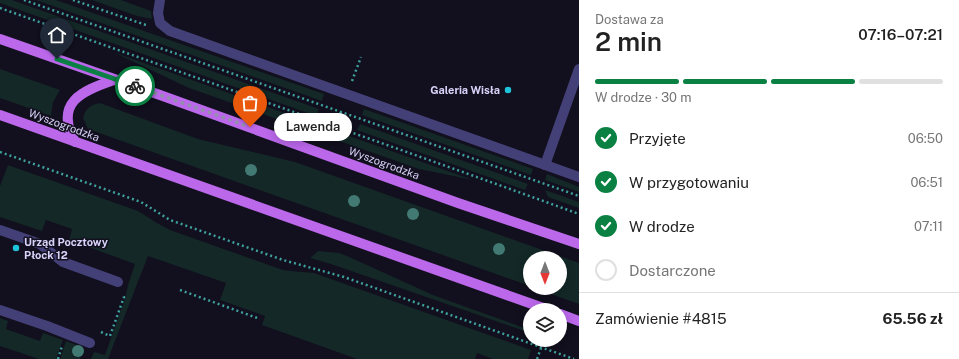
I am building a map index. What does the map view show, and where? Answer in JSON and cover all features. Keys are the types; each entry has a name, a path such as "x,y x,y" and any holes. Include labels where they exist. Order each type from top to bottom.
{"main road":[{"name":"Wyszogrodzka","path":"0,39 160,95 458,203 579,244"},
{"path":"75,142 67,122 71,104 84,92 114,80"},
{"name":"Wyszogrodzka","path":"0,115 529,303"},
{"path":"567,317 579,321"}],"street":[{"path":"160,0 158,13 160,23 170,31 579,177"},
{"path":"545,165 579,69"},
{"path":"0,230 40,244 63,262 118,282"},
{"path":"0,310 90,343"}],"path":[{"path":"24,0 579,196"},
{"path":"73,0 154,28 160,23"},
{"path":"0,8 579,214"},
{"path":"354,77 361,57"},
{"path":"0,152 141,202 170,220 282,260 344,278 574,359"},
{"path":"90,343 95,330 110,336 124,297 118,282"},
{"path":"180,290 260,319"},
{"path":"537,359 541,348"}],"green space":[{"path":"0,0 12,0 319,109 316,116 0,3"},
{"path":"36,0 56,0 324,94 322,101"},
{"path":"92,0 121,0 151,11 152,19 137,16"},
{"path":"113,52 473,180 419,169 189,88"},
{"path":"0,69 60,90 53,102 51,116 0,98"},
{"path":"100,103 198,139 295,162 545,251 523,251 523,284 88,129 83,118 87,109"},
{"path":"364,109 533,169 531,175 362,115"},
{"path":"360,124 528,184 525,190 357,130"},
{"path":"8,165 138,211 170,230 283,270 314,273 531,350 528,359 493,359 477,353 475,359 357,359 262,325 265,316 220,300 226,283 148,256 108,359 91,359 94,352 105,355 125,299 135,264 69,240 72,229 46,220 42,231 0,217 0,186"},
{"path":"547,174 579,187 579,192 545,180"},
{"path":"545,190 579,202 579,208 548,197"},
{"path":"318,251 339,253 433,295 523,327 523,331 331,264 310,258"},
{"path":"567,259 579,263 579,304 554,295 567,295"},
{"path":"0,318 8,321 6,329 40,341 43,333 63,340 56,359 39,359 0,346"},
{"path":"66,341 84,348 80,359 60,359"}],"way so far":[{"path":"135,86 250,127"}],"place":[{"name":"Galeria Wisła","path":"508,90"},
{"name":"Lawenda","path":"250,127"},
{"name":"Urząd Pocztowy Płock 12","path":"16,248"}],"route":[{"path":"57,59 135,86"}]}
